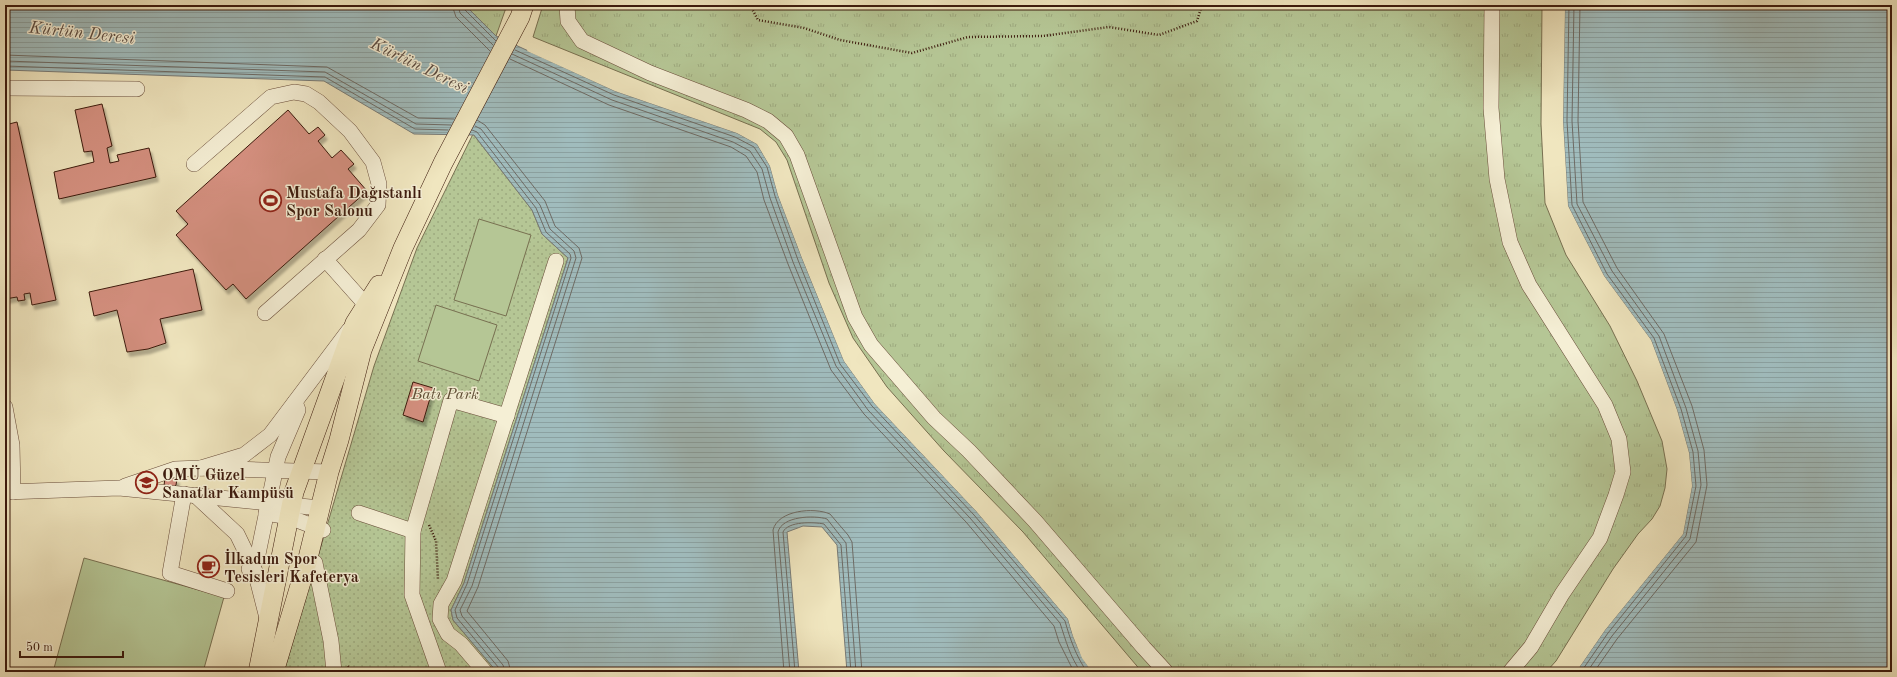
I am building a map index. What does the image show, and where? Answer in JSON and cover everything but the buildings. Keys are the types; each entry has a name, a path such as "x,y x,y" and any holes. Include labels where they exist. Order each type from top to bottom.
{"main road":[{"path":"274,672 307,562 319,528 320,508 362,350 403,248 443,163 522,11"},
{"path":"258,672 290,511 302,470 355,323 403,248"}],"street":[{"path":"567,5 568,21 582,41 650,74 746,110 768,121 786,136 797,155 855,317 871,345 934,418 969,451 1035,521 1166,672"},
{"path":"1492,5 1491,108 1497,179 1510,242 1529,285 1605,405 1619,439 1623,472 1600,538 1530,647 1510,672"},
{"path":"5,88 137,89"},
{"path":"194,164 271,97 294,92 306,94 319,102 350,131 373,162 379,184 378,205 358,230 265,314"},
{"path":"325,259 366,305"},
{"path":"485,672 461,644 448,634 440,619 441,604 454,581 556,261"},
{"path":"201,468 244,455 270,435 293,398 355,323"},
{"path":"251,567 257,559 278,457 298,410 293,398"},
{"path":"439,672 412,595 414,531 451,400 507,416"},
{"path":"5,407 12,445 9,492 119,488 190,494 290,511 320,508"},
{"path":"119,488 175,469 201,468 329,472"},
{"path":"190,494 237,534 262,595 268,622"},
{"path":"190,494 170,573 227,591"},
{"path":"290,511 319,528"},
{"path":"359,513 414,531"},
{"path":"307,562 315,564 330,641 334,672"}],"path":[{"path":"750,5 758,20 804,28 840,40 912,53 968,37 1043,36 1109,27 1158,36 1197,21 1202,5"},
{"path":"418,516 431,526 436,541 439,586 451,588"}],"green space":[{"path":"465,5 507,5 496,36"},
{"path":"543,5 1542,5 1541,124 1545,203 1566,255 1610,326 1637,381 1662,441 1667,469 1665,488 1660,506 1652,519 1638,534 1613,569 1556,661 1546,672 1142,672 1023,532 944,451 887,387 853,338 829,283 787,160 776,142 760,129 533,37"},
{"name":"Batı Park","path":"473,134 532,210 542,234 568,258 464,583 451,610 453,620 497,672 284,672 374,366 417,248"},
{"path":"479,219 531,235 506,316 454,300"},
{"path":"436,305 497,325 479,381 418,361"},
{"path":"84,558 224,597 203,672 53,672"}],"water":[{"name":"Kürtün Deresi","path":"5,5 465,5 496,36 615,91 737,133 757,144 770,166 778,195 844,361 875,404 977,512 1068,619 1077,647 1092,672 847,672 837,545 822,527 803,526 787,532 799,672 497,672 453,620 451,610 464,583 568,258 542,234 532,210 474,135 414,134 324,81 5,70"},
{"path":"1565,5 1892,5 1892,672 1576,672 1605,630 1683,534 1692,486 1689,453 1677,410 1651,340 1604,276 1568,206 1563,121"}],"pier":[{"path":"1563,5 1565,5 1563,121 1568,206 1604,276 1651,340 1677,410 1689,453 1692,486 1683,534 1605,630 1576,672 1574,671 1604,629 1681,533 1690,486 1687,454 1675,411 1649,341 1602,277 1566,207 1561,121"},
{"path":"528,49 616,89 738,131 758,143 772,165 780,194 845,360 877,402 978,511 1070,618 1084,657 1094,672 1092,672 1082,658 1068,619 977,512 875,404 844,361 778,195 770,166 757,144 737,133 615,91 527,51"}],"place":[{"name":"Mustafa Dağıstanlı Spor Salonu","path":"271,201"},
{"name":"OMÜ Güzel Sanatlar Kampüsü","path":"147,483"},
{"name":"İlkadım Spor Tesisleri Kafeterya","path":"209,567"}]}
